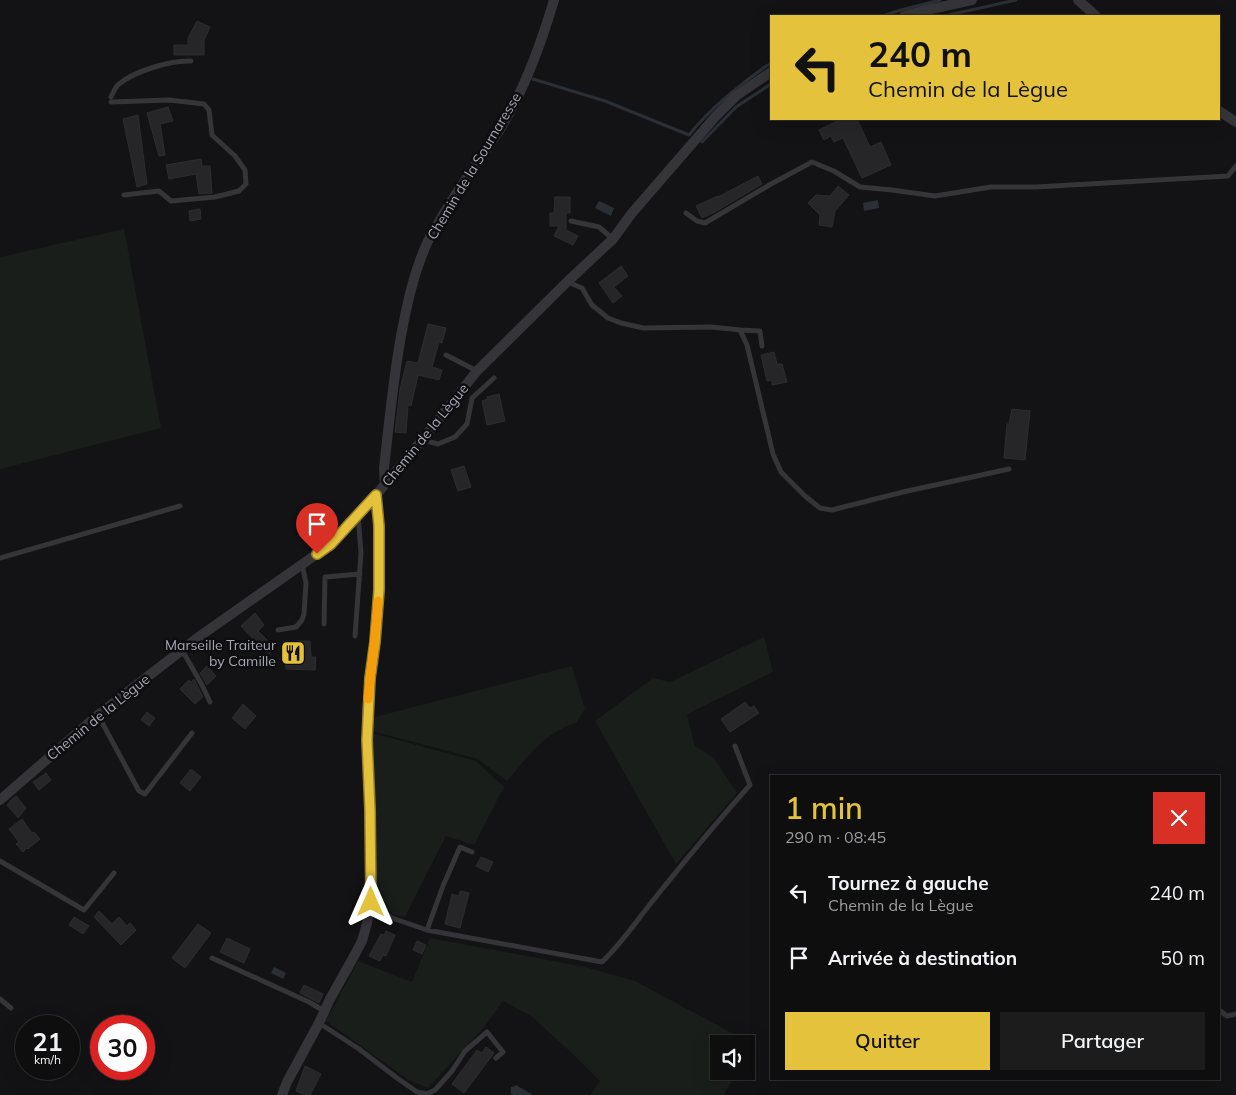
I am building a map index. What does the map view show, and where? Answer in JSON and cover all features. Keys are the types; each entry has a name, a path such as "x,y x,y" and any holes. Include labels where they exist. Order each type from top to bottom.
{"street":[{"name":"Chemin de la Sournaresse","path":"385,484 384,468 396,368 404,318 413,282 428,241 449,204 500,128 515,101 532,64 554,0"},
{"path":"908,15 972,0"},
{"path":"1078,0 1095,15"},
{"name":"Chemin de la Lègue","path":"0,800 98,715 182,649 331,544 376,495 477,371 613,239 632,213 716,116 736,96 770,73"},
{"path":"1220,112 1236,122"},
{"path":"282,1095 330,998 362,941 371,902 367,740 370,678 379,590 379,526 376,495"}],"lane":[{"path":"124,195 159,191 171,201 215,197 239,191 246,184 245,170 235,156 212,135 208,110 204,104 169,100 111,100 118,85 132,75 180,61 191,61"},
{"path":"686,213 697,221 705,223 812,162 834,171 860,187 935,196 991,187 1036,188 1228,176 1236,166"},
{"path":"570,221 598,227 613,239"},
{"path":"567,282 582,288 592,305 608,318 621,323 643,328 711,327 760,330 762,346"},
{"path":"740,330 747,345 773,454 781,472 820,508 832,510 1009,469"},
{"path":"446,355 477,371"},
{"path":"422,440 438,444 455,437 467,424 472,398 494,378"},
{"path":"0,558 180,506"},
{"path":"355,636 361,553 358,515"},
{"path":"278,630 296,627 302,620 306,583 302,564"},
{"path":"324,624 325,577 360,574"},
{"path":"182,649 210,702"},
{"path":"98,715 139,792 144,794 192,733"},
{"path":"371,902 392,918 427,930 602,962 615,950 712,828 750,785 735,746"},
{"path":"427,930 460,846 472,852"},
{"path":"0,861 84,910 114,874"},
{"path":"212,958 310,1002 324,1011"},
{"path":"0,999 11,1008"},
{"path":"1220,1011 1227,1016 1236,1014"},
{"path":"319,1023 359,1049 417,1092 427,1094 435,1090 452,1071 465,1052 487,1032 503,1052 496,1058"}],"shaded area":[{"path":"878,200 879,208 864,211 863,203"},
{"path":"599,201 614,208 611,216 595,208"},
{"path":"124,229 161,428 0,469 0,257"},
{"path":"764,637 773,672 687,714 695,746 714,758 737,793 676,864 595,721 653,678 670,682"},
{"path":"572,666 585,709 576,723 555,732 538,746 507,781 478,759 372,731 375,717"},
{"path":"372,733 476,761 504,787 474,845 446,836 405,917 394,915 374,898"},
{"path":"430,938 585,967 635,981 734,1035 710,1035 710,1080 732,1080 724,1095 590,1095 600,1081 531,1016 503,1001 485,1026 428,1088 407,1079 326,1021 358,961 412,982"},
{"path":"274,967 286,973 283,979 271,973"},
{"path":"516,1085 533,1095 513,1095 510,1093 511,1087"}],"building":[{"path":"197,21 210,27 204,40 204,55 174,55 174,45 188,45 188,38"},
{"path":"168,107 173,121 160,124 165,155 159,156 147,113"},
{"path":"138,115 147,184 137,187 123,119"},
{"path":"839,120 857,120 870,147 881,142 891,165 862,178 843,138 834,142 831,136 824,140 819,130"},
{"path":"201,159 202,166 210,166 212,193 199,194 196,174 169,179 166,165"},
{"path":"758,176 762,184 702,218 696,206"},
{"path":"838,186 849,195 835,211 832,227 819,225 820,215 808,203 816,195 830,196"},
{"path":"555,197 570,197 570,213 566,213 566,230 578,236 573,245 554,236 559,226 550,226 550,213 554,213"},
{"path":"200,209 201,219 190,221 189,211"},
{"path":"621,266 628,276 614,287 622,296 613,303 599,283"},
{"path":"428,324 446,328 442,343 439,342 432,367 442,370 439,380 418,375 411,406 408,405 406,433 395,432 400,389 407,361 418,363"},
{"path":"774,352 777,364 782,364 787,382 772,385 772,380 767,381 761,355"},
{"path":"499,394 505,421 487,425 482,401 488,399 487,397"},
{"path":"1012,409 1030,411 1025,460 1004,458 1007,424 1009,424"},
{"path":"464,466 471,487 458,491 451,470"},
{"path":"255,613 264,625 258,631 275,648 268,655 241,626"},
{"name":"Marseille Traiteur by Camille","path":"297,641 310,641 311,657 316,657 315,670 286,669 285,649"},
{"path":"207,666 216,676 207,685 200,673"},
{"path":"194,679 203,697 195,704 180,689 189,680 191,682"},
{"path":"745,702 750,708 754,706 759,713 730,732 721,719"},
{"path":"243,704 256,716 245,729 232,718"},
{"path":"147,712 155,718 149,726 141,720"},
{"path":"191,769 201,777 190,791 180,783"},
{"path":"46,773 51,780 39,790 33,782"},
{"path":"16,796 26,808 18,818 7,805"},
{"path":"22,819 32,833 34,832 40,839 23,852 16,844 19,842 9,829"},
{"path":"481,857 493,862 488,872 476,866"},
{"path":"460,891 469,893 460,928 445,924 452,894 459,896"},
{"path":"99,911 112,924 119,917 127,926 130,923 136,930 121,945 94,917"},
{"path":"74,917 89,926 83,934 69,925"},
{"path":"198,924 211,933 185,968 172,958"},
{"path":"386,931 395,935 386,956 383,955 380,961 369,956 381,934 384,935"},
{"path":"227,938 250,949 244,963 220,952"},
{"path":"417,941 426,945 422,954 413,950"},
{"path":"304,985 323,994 319,1003 300,993"},
{"path":"486,1047 494,1053 464,1093 452,1084 477,1050 482,1053"},
{"path":"305,1066 321,1074 310,1095 296,1091"}],"waterway":[{"path":"885,15 940,0"},
{"path":"948,15 1016,0"},
{"path":"533,79 605,101 689,135 706,115 725,98 770,64"},
{"path":"702,142 736,107 770,85"}],"slow traffic":[{"path":"368,699 378,601"}],"place":[{"name":"Marseille Traiteur by Camille","path":"293,653"}],"route":[{"path":"317,554 331,544 376,495 379,526 379,590 370,678 367,740 371,902"}]}
